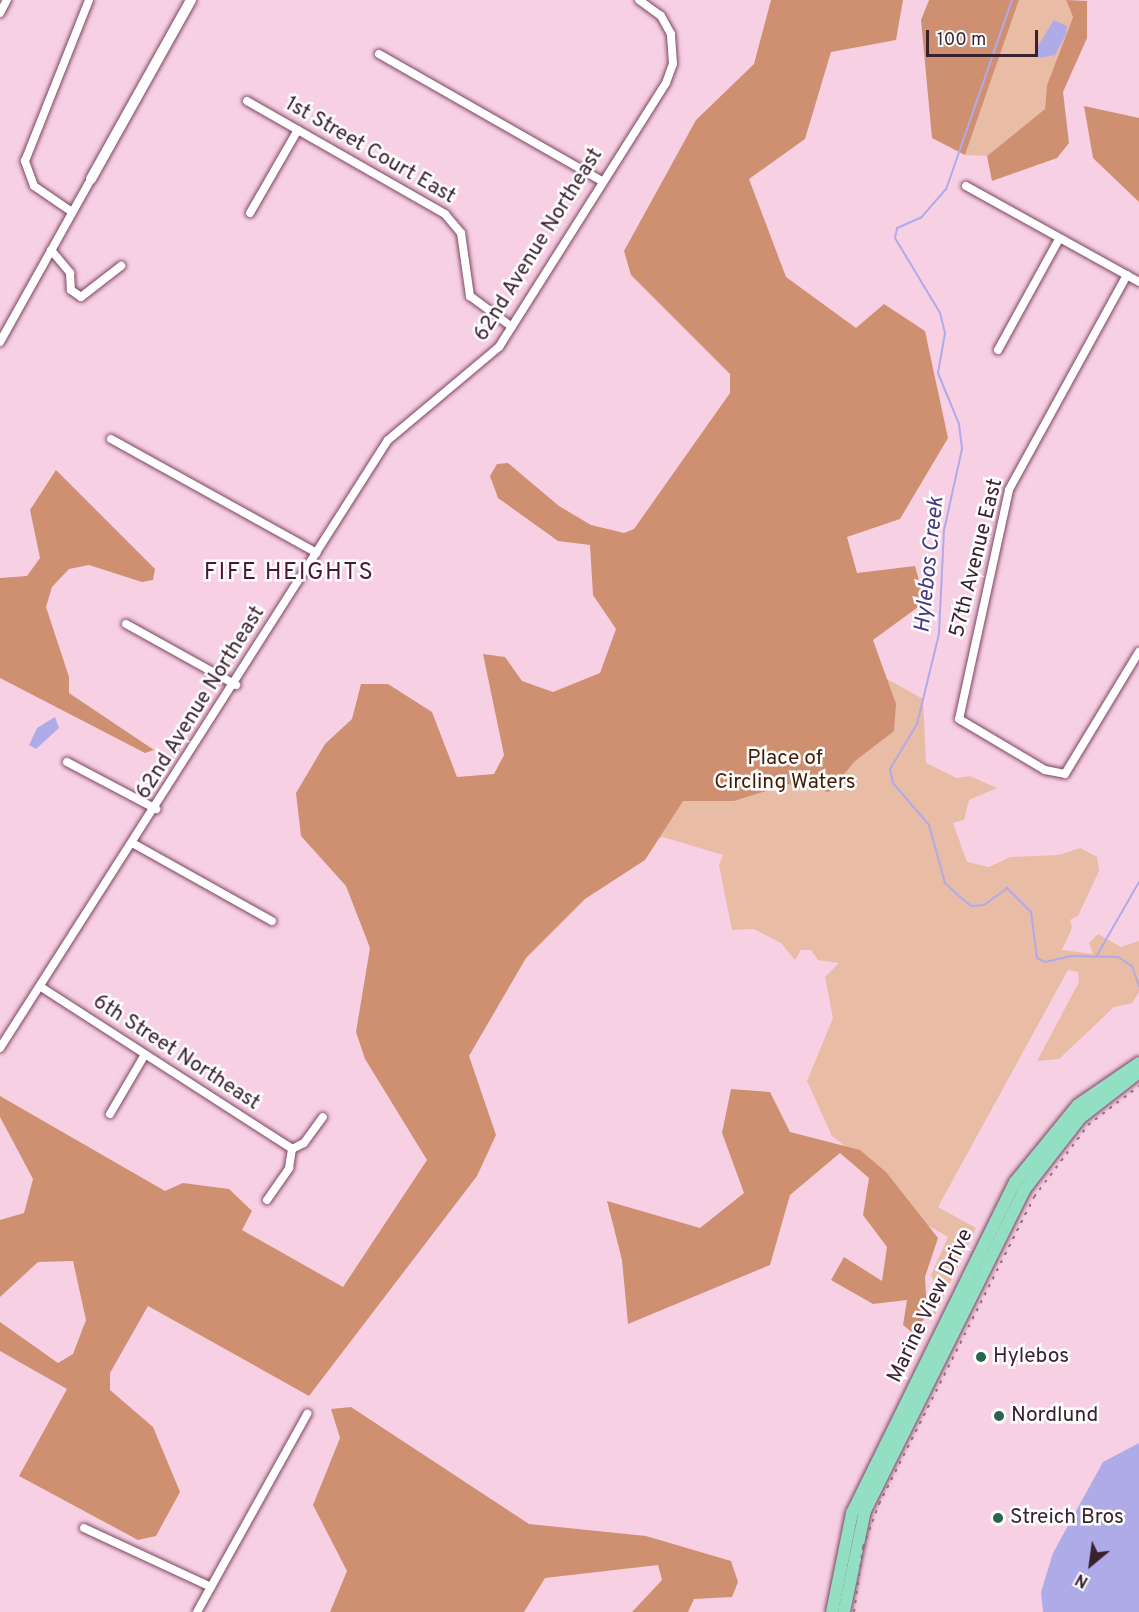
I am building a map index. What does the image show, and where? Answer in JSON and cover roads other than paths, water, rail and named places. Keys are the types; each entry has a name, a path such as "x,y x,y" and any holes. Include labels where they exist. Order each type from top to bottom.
{"main road":[{"name":"Marine View Drive","path":"832,1612 852,1513 1015,1182 1078,1105 1139,1063"},
{"name":"Marine View Drive","path":"844,1612 866,1511 1023,1190 1080,1118 1139,1072"}],"street":[{"path":"0,13 7,0"},
{"path":"72,212 29,181 25,152 89,0"},
{"path":"0,342 191,0"},
{"name":"62nd Avenue Northeast","path":"0,1048 236,685 388,440 481,367 512,327 600,180 666,83 674,64 671,34 661,16 639,0"},
{"path":"380,54 600,180"},
{"name":"1st Street Court East","path":"247,101 452,220 464,247 470,297 512,327"},
{"path":"250,213 298,130"},
{"path":"966,186 1139,282"},
{"path":"998,350 1059,239"},
{"path":"51,250 70,273 71,290 81,297 121,266"},
{"name":"57th Avenue East","path":"1127,275 1009,490 958,713 962,725 1045,770 1065,774 1139,652"},
{"path":"111,439 317,553"},
{"path":"126,624 236,685"},
{"path":"67,762 156,809"},
{"path":"134,843 272,921"},
{"name":"6th Street Northeast","path":"40,987 144,1056 292,1149"},
{"path":"110,1114 144,1056"},
{"path":"267,1200 289,1168 292,1149 304,1143 323,1117"},
{"path":"197,1612 307,1414"},
{"path":"84,1528 211,1587"}],"waterway":[{"name":"Hylebos Creek","path":"1012,0 946,189 922,217 897,228 895,238 940,313 945,333 938,373 959,424 962,449 944,530 939,634 917,724 890,769 893,783 929,825 945,883 960,897 971,906 984,905 1007,888 1031,912 1037,958 1045,962 1070,956 1118,957 1132,966 1139,986"},
{"path":"1096,957 1139,882"}],"railway":[{"path":"854,1612 863,1547 879,1504 1034,1197 1088,1125 1139,1086"}],"place":[{"name":"Hylebos","path":"981,1357"},
{"name":"Nordlund","path":"999,1416"},
{"name":"Streich Bros","path":"998,1518"}],"district":[{"name":"FIFE HEIGHTS","path":"289,574"}],"park label":[{"name":"Place of Circling Waters","path":"785,771"}]}
